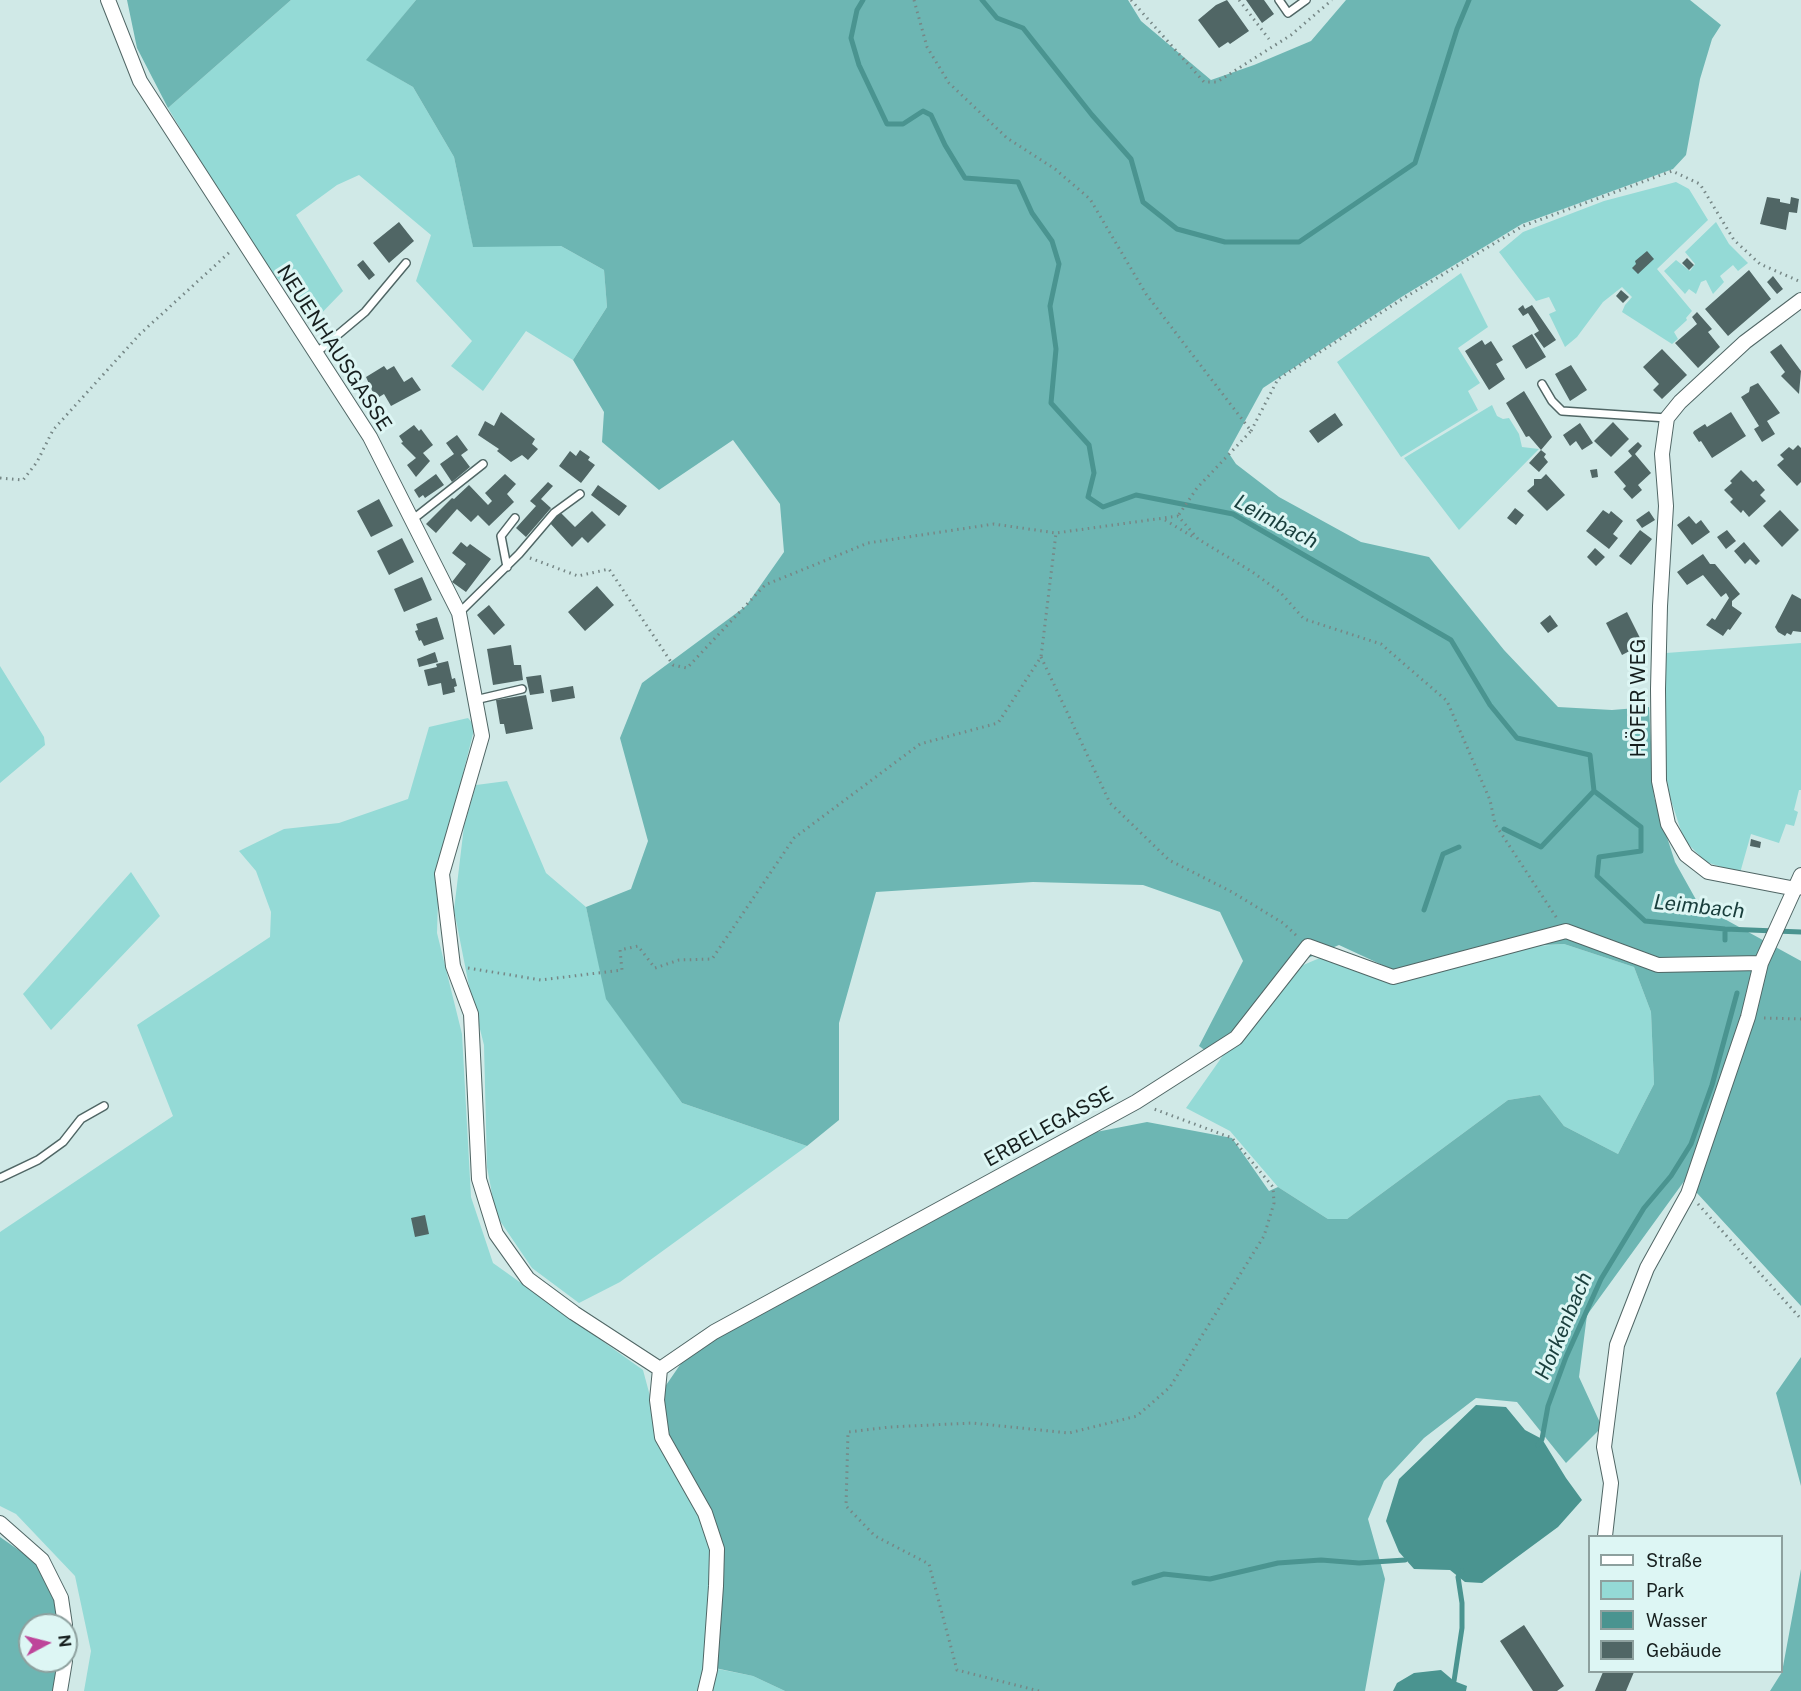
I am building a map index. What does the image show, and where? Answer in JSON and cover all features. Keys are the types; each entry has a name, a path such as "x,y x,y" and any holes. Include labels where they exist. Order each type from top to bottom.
{"street":[{"name":"NEUENHAUSGASSE","path":"108,0 140,81 370,437 459,614 482,736 442,874 453,966"},
{"path":"1667,418 1680,402 1745,342 1801,300"},
{"name":"HÖFER WEG","path":"1667,418 1662,454 1666,506 1660,606 1658,700 1659,782 1668,824 1686,855 1708,872 1798,882"},
{"path":"1605,1535 1611,1483 1604,1447 1617,1345 1647,1268 1688,1194 1748,1017 1761,963 1798,882"},
{"path":"1308,946 1393,977 1566,931 1658,965 1761,963"},
{"name":"ERBELEGASSE","path":"660,1369 714,1332 1136,1102 1236,1038 1308,946"},
{"path":"453,966 471,1014 479,1179 496,1234 528,1279 574,1313 660,1369 657,1400 662,1437 705,1513 717,1550 710,1670 705,1691"},
{"path":"0,1523 42,1560 61,1598 63,1613"},
{"path":"60,1691 63,1673"}],"lane":[{"path":"1279,0 1288,13 1306,0"},
{"path":"315,353 365,312 406,263"},
{"path":"1542,384 1552,401 1562,411 1667,418"},
{"path":"412,520 483,464"},
{"path":"459,614 507,567 554,513 579,494"},
{"path":"507,567 501,536 515,518"},
{"path":"475,700 522,689"},
{"path":"0,1178 38,1160 63,1142 81,1119 104,1106"}],"path":[{"path":"914,0 927,47 950,83 1007,138 1055,169 1090,200 1146,294 1251,430"},
{"path":"1131,0 1204,82 1217,82 1291,35 1332,0"},
{"path":"1239,0 1269,39"},
{"path":"519,554 578,576 609,569 673,665 687,668 765,585 868,543 994,524 1056,533 1178,516 1197,488 1251,430 1278,379 1404,298 1523,226 1672,171 1700,184 1734,240 1760,264 1801,282"},
{"path":"0,478 23,480 37,462 52,430 140,334 242,241"},
{"path":"1178,516 1198,539"},
{"path":"1163,519 1251,571 1280,592 1304,618 1381,644 1447,701 1490,800 1494,824 1566,931"},
{"path":"453,966 541,980 622,970 620,950 638,946 655,968 679,960 712,959 794,838 920,744 998,723 1041,657 1056,533"},
{"path":"1041,657 1110,803 1169,860 1232,892 1283,923 1308,946"},
{"path":"1748,1017 1801,1019"},
{"path":"1039,1691 957,1670 929,1564 875,1536 846,1506 848,1432 890,1427 972,1423 1069,1432 1137,1416 1170,1387 1264,1236 1274,1203 1273,1186 1232,1138 1136,1102"},
{"path":"1688,1194 1801,1319"}],"green space":[{"path":"291,0 416,0 367,60 413,87 454,157 473,246 561,246 604,270 607,307 573,360 526,331 483,391 451,366 472,341 416,281 431,235 359,175 337,185 296,215 343,291 312,323 247,239 168,108"},
{"path":"1676,182 1689,189 1708,220 1657,269 1692,311 1686,318 1687,320 1674,332 1678,339 1672,344 1622,312 1632,297 1622,287 1603,302 1577,337 1565,347 1549,314 1556,311 1549,297 1536,301 1499,252 1523,232 1604,201"},
{"path":"1716,222 1729,244 1748,263 1738,271 1733,265 1720,276 1724,282 1713,294 1706,280 1701,282 1696,294 1689,289 1685,294 1664,271 1676,260 1690,271 1695,264 1685,252"},
{"path":"1461,273 1488,327 1458,348 1480,383 1468,391 1478,410 1401,457 1337,362"},
{"path":"1492,405 1497,416 1503,419 1509,418 1519,434 1522,447 1539,449 1459,530 1404,458"},
{"path":"1801,643 1801,790 1799,790 1794,810 1798,812 1794,826 1786,824 1779,843 1751,834 1740,873 1706,862 1684,840 1670,797 1664,764 1666,653"},
{"path":"0,666 44,737 45,745 0,783"},
{"path":"468,718 475,726 439,869 437,933 462,1034 471,1197 493,1263 643,1370 661,1437 702,1513 714,1551 706,1667 699,1691 84,1691 91,1651 75,1576 16,1514 0,1506 0,1232 173,1116 137,1025 270,937 271,912 256,871 239,851 284,829 339,823 408,799 429,727"},
{"path":"507,781 546,873 586,907 607,999 682,1103 807,1146 620,1282 579,1303 532,1268 496,1215 487,1167 484,1045 469,986 454,910 464,826 476,785"},
{"path":"131,872 160,916 51,1030 23,994"},
{"path":"1564,944 1634,967 1651,1012 1654,1084 1618,1154 1564,1126 1540,1095 1508,1100 1347,1219 1328,1219 1278,1187 1230,1131 1186,1108 1224,1054 1241,1041 1301,966 1322,957 1393,982 1524,947"},
{"path":"718,1669 753,1676 785,1691 711,1691"}],"shaded area":[{"path":"127,0 291,0 168,108 137,48"},
{"path":"416,0 1128,0 1141,21 1211,80 1311,41 1346,0 1690,0 1721,25 1712,39 1700,79 1686,155 1673,169 1522,224 1403,296 1263,388 1228,452 1236,464 1279,497 1361,542 1429,557 1504,650 1558,707 1612,710 1649,707 1654,797 1675,862 1699,905 1801,961 1801,1306 1685,1180 1587,1315 1579,1377 1602,1427 1566,1463 1517,1402 1476,1398 1424,1438 1384,1481 1368,1519 1385,1579 1365,1691 785,1691 753,1676 715,1668 718,1550 666,1436 660,1394 684,1359 718,1337 1096,1132 1147,1122 1232,1138 1269,1191 1278,1187 1328,1219 1347,1219 1508,1100 1540,1095 1564,1126 1618,1154 1654,1084 1651,1012 1634,967 1564,944 1472,949 1406,976 1339,945 1296,963 1210,1054 1199,1046 1243,961 1220,912 1143,885 1033,882 876,892 839,1023 839,1120 807,1146 682,1103 606,999 586,907 631,889 648,841 620,738 642,683 746,606 784,552 780,504 733,440 659,490 602,442 604,412 573,360 607,307 604,270 561,246 473,247 454,157 413,87 366,60"},
{"path":"1801,1357 1801,1486 1776,1393"},
{"path":"0,1537 33,1560 52,1585 58,1613 18,1613 18,1673 61,1673 60,1691 0,1691"},
{"path":"1801,1569 1801,1691 1770,1691 1783,1673"}],"water":[{"path":"1476,1405 1506,1407 1525,1430 1542,1439 1582,1500 1558,1527 1482,1583 1465,1582 1450,1570 1414,1569 1399,1552 1386,1521 1399,1479"},
{"path":"1441,1670 1454,1681 1467,1686 1466,1691 1393,1691 1397,1683 1414,1673"}],"building":[{"path":"1227,0 1249,31 1230,44 1228,42 1219,48 1198,20 1216,5"},
{"path":"1246,0 1264,0 1274,14 1262,23"},
{"path":"1767,197 1780,199 1780,202 1790,204 1791,197 1799,199 1797,213 1789,212 1786,230 1760,224"},
{"path":"399,222 414,241 389,263 373,243"},
{"path":"1647,251 1654,259 1638,274 1632,268 1636,264 1635,261"},
{"path":"1687,258 1694,265 1689,270 1682,263"},
{"path":"363,260 375,275 369,280 357,265"},
{"path":"1749,270 1771,299 1728,336 1705,309"},
{"path":"1773,276 1783,289 1777,294 1767,282"},
{"path":"1621,290 1629,297 1623,303 1616,296"},
{"path":"1523,305 1525,309 1532,305 1556,340 1544,348 1534,334 1539,331 1528,313 1523,316 1518,309"},
{"path":"1697,312 1712,329 1708,332 1720,347 1698,368 1675,343 1697,324 1692,317"},
{"path":"1532,334 1546,357 1526,369 1512,346"},
{"path":"1482,340 1485,345 1491,341 1503,360 1496,364 1505,379 1489,390 1465,351"},
{"path":"1781,344 1801,371 1799,394 1781,376 1785,372 1770,352"},
{"path":"1662,349 1687,375 1662,399 1653,390 1659,384 1643,367"},
{"path":"1571,365 1587,390 1570,401 1555,374"},
{"path":"384,366 387,370 394,366 404,382 412,377 421,390 391,406 384,394 376,399 366,377"},
{"path":"1758,383 1780,413 1767,421 1775,434 1762,442 1754,429 1759,426 1741,397 1749,392 1750,387"},
{"path":"1524,391 1552,437 1541,450 1529,436 1526,437 1506,403"},
{"path":"501,412 535,439 532,444 538,449 528,460 522,455 511,462 497,451 499,449 478,435 485,421 494,426"},
{"path":"1731,412 1746,436 1712,458 1693,433 1705,424 1707,427"},
{"path":"1335,413 1343,425 1318,443 1309,431"},
{"path":"1613,422 1629,439 1611,457 1594,441"},
{"path":"1580,423 1593,443 1582,450 1576,441 1570,446 1563,435"},
{"path":"414,425 419,431 421,429 433,445 423,453 430,461 416,477 407,465 416,458 401,443 403,442 399,436"},
{"path":"457,435 468,450 461,455 470,467 452,482 440,464 454,454 446,443"},
{"path":"1638,442 1642,446 1635,454 1651,473 1638,485 1642,490 1632,499 1623,489 1626,486 1614,472 1632,456 1628,451"},
{"path":"1798,445 1801,448 1801,482 1797,486 1777,465 1784,459 1780,455 1789,447 1793,450"},
{"path":"580,450 590,457 588,460 595,465 581,483 559,466 570,451 576,456"},
{"path":"1541,450 1546,454 1544,457 1548,462 1539,472 1529,463"},
{"path":"1597,469 1598,477 1592,478 1590,470"},
{"path":"1741,470 1753,482 1756,480 1765,490 1760,495 1766,501 1749,517 1743,510 1741,513 1730,502 1733,499 1724,490"},
{"path":"436,474 444,485 425,498 423,495 419,498 414,490"},
{"path":"505,474 516,484 507,494 514,502 489,526 478,515 471,522 457,509 436,533 426,524 469,485 488,505 492,501 485,493"},
{"path":"1546,474 1565,495 1547,511 1527,491 1534,485 1534,479 1541,479"},
{"path":"548,482 553,486 541,499 551,508 526,537 516,528 536,506 530,501"},
{"path":"598,485 627,506 619,516 591,495"},
{"path":"379,499 393,526 371,537 357,511"},
{"path":"1515,508 1524,515 1516,525 1507,518"},
{"path":"1603,510 1609,514 1611,511 1623,521 1613,534 1618,538 1609,549 1586,531"},
{"path":"1780,510 1799,530 1782,547 1763,526"},
{"path":"592,511 606,525 588,543 582,537 572,547 549,522 560,512 575,527"},
{"path":"1649,511 1655,520 1642,528 1636,520"},
{"path":"1689,516 1696,524 1701,520 1710,532 1692,545 1677,525"},
{"path":"1640,530 1652,539 1631,565 1619,556"},
{"path":"1727,530 1736,541 1726,549 1717,537"},
{"path":"402,538 414,562 389,575 377,551"},
{"path":"461,542 467,547 470,544 491,559 466,592 452,582 466,564 452,553"},
{"path":"1744,542 1760,561 1756,565 1750,559 1745,564 1734,551"},
{"path":"1595,548 1605,557 1596,566 1587,557"},
{"path":"1703,554 1710,564 1715,564 1740,594 1732,601 1732,606 1742,613 1723,636 1706,625 1712,618 1715,620 1729,598 1726,593 1721,597 1703,575 1687,585 1677,572"},
{"path":"422,577 432,600 404,612 394,589"},
{"path":"597,586 614,605 585,631 568,612"},
{"path":"1792,594 1801,599 1801,632 1793,631 1791,635 1787,633 1785,636 1775,627"},
{"path":"489,605 505,625 494,635 477,615"},
{"path":"1627,612 1643,644 1622,655 1606,623"},
{"path":"1550,615 1558,626 1548,633 1540,623"},
{"path":"437,617 444,639 424,646 415,631 418,630 416,624"},
{"path":"511,645 514,665 521,665 523,680 493,685 487,649"},
{"path":"435,652 438,662 419,667 417,659"},
{"path":"448,661 452,679 455,678 457,686 454,687 455,692 443,695 441,683 428,686 424,670"},
{"path":"541,675 544,693 530,695 526,677"},
{"path":"573,686 575,698 552,702 550,690"},
{"path":"526,695 533,729 506,734 504,724 500,724 496,700"},
{"path":"1751,839 1761,842 1760,848 1750,846"},
{"path":"425,1215 429,1234 415,1237 411,1218"},
{"path":"1524,1625 1564,1686 1557,1691 1533,1691 1500,1641"},
{"path":"1603,1673 1634,1673 1626,1691 1595,1691"}],"waterway":[{"name":"Leimbach","path":"863,0 857,10 851,38 859,65 887,124 903,124 923,111 931,115 945,145 965,178 1018,182 1032,213 1052,241 1059,264 1050,306 1056,349 1051,403 1089,445 1094,473 1088,497 1103,507 1136,495 1233,514 1451,640 1490,705 1517,738 1590,755 1594,791 1641,827 1641,851 1599,857 1597,876 1645,921 1725,929 1801,932"},
{"path":"982,0 997,18 1023,28 1092,115 1131,159 1143,202 1177,229 1225,242 1299,242 1415,163 1457,29 1469,0"},
{"path":"1504,829 1541,847 1594,791"},
{"path":"1424,910 1443,854 1459,847"},
{"path":"1725,929 1725,940"},
{"name":"Horkenbach","path":"1538,1445 1542,1439 1548,1406 1566,1357 1601,1279 1644,1208 1671,1176 1691,1144 1712,1085 1737,993"},
{"path":"1134,1583 1164,1574 1210,1579 1278,1563 1321,1560 1359,1563 1405,1560"},
{"name":"Horkenbach","path":"1454,1681 1462,1628 1462,1603 1458,1577 1462,1571"}]}
